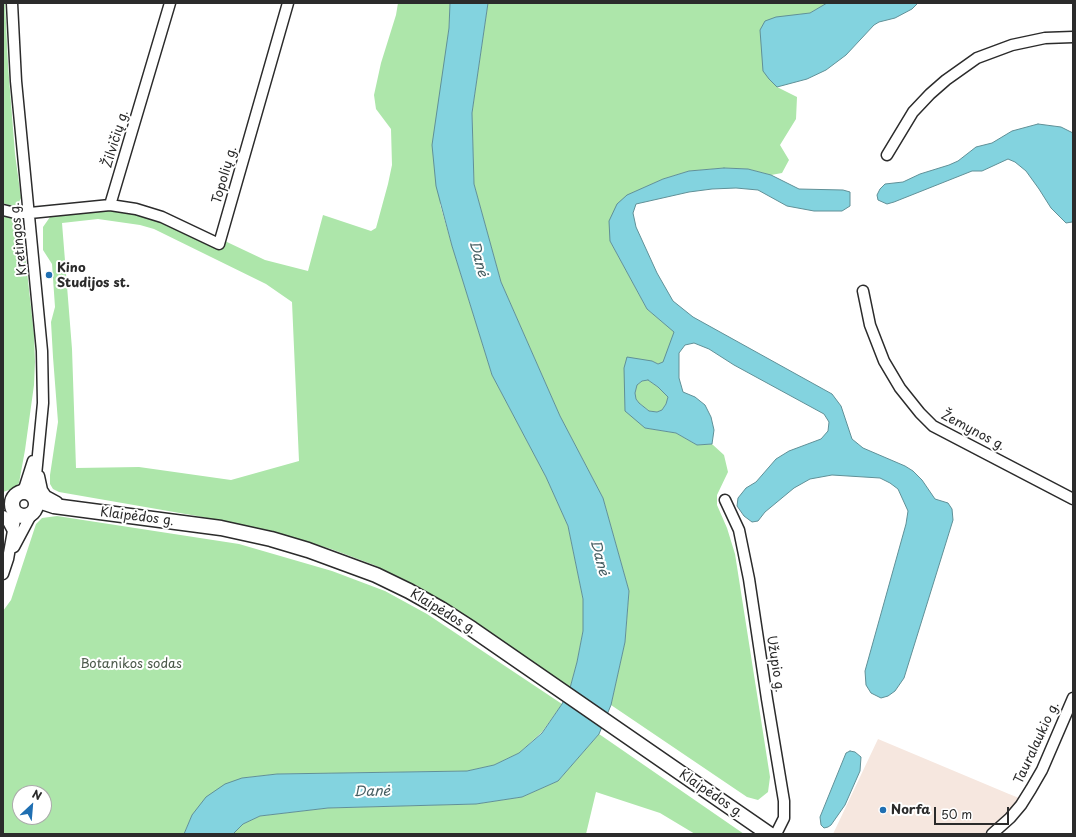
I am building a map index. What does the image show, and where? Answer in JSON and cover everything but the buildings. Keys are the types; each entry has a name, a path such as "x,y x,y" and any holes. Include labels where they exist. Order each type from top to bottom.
{"main road":[{"path":"25,501 22,516 9,512 13,499 25,501 61,507"},
{"name":"Klaipėdos g.","path":"61,507 221,528 271,539 382,578 441,609 472,629 769,834"}],"street":[{"name":"Kretingos g.","path":"12,3 16,81 43,358 43,403 37,467 25,501"},
{"name":"Žilvičių g.","path":"110,205 170,3"},
{"name":"Topolių g.","path":"110,205 136,209 162,217 219,244 288,3"},
{"path":"887,155 913,112 946,80 977,58 1012,45 1045,38 1073,37"},
{"path":"3,210 14,213 30,213 110,205"},
{"name":"Žemynos g.","path":"863,291 870,325 884,361 900,388 920,413 933,426 1073,499"},
{"name":"Kretingos g.","path":"3,574 26,522 25,486 38,448"},
{"name":"Klaipėdos g.","path":"37,467 42,490 46,496 61,507"},
{"name":"Užupio g.","path":"725,500 739,530 749,579 766,699 784,801 784,818 776,834"},
{"name":"Kretingos g.","path":"8,560 13,531 9,512"},
{"name":"Tauralaukio g.","path":"992,834 1010,818 1031,789 1042,770 1073,698"}],"shaded area":[{"path":"878,739 1019,798 1006,814 984,834 833,834"}],"green space":[{"path":"3,3 5,3 15,154 21,198 16,205 11,206 3,203"},
{"path":"398,3 450,3 449,28 443,80 440,204 492,375 546,477 568,526 583,599 583,631 570,688 419,587 374,565 331,549 267,530 59,492 53,489 50,484 58,422 51,322 55,307 52,264 43,250 43,227 50,217 48,205 107,202 150,208 172,216 265,260 308,271 323,215 371,231 376,228 392,165 391,129 376,109 374,95 381,63 396,15","holes":["98,219 140,225 154,229 266,284 292,302 299,461 231,480 139,467 76,468 72,349 62,223"]},
{"path":"488,3 827,3 810,13 797,15 777,87 797,97 796,119 780,145 789,160 782,173 771,175 748,169 724,168 689,171 663,179 628,195 610,241 647,309 675,332 664,362 658,364 652,361 624,368 645,428 676,433 697,445 712,444 724,455 728,472 717,495 717,505 727,528 735,554 770,777 768,792 758,800 747,797 611,705 625,642 629,591 603,498 560,416 501,282 474,184 472,113"},
{"path":"3,215 17,220 22,227 34,334 35,362 34,385 19,483 15,488 3,492"},
{"path":"648,380 668,397 662,410 657,412 649,411 636,399 635,393 637,385 642,381"},
{"name":"Botanikos sodas","path":"57,516 239,544 332,571 385,591 427,614 562,704 542,732 519,753 494,765 467,771 277,774 242,778 192,815 184,834 3,834 3,611 11,600 36,524 42,518"},
{"path":"599,734 744,834 695,834 660,813 596,792 586,834 233,834 243,824 260,816 328,808 476,804 522,797 558,781"}],"water":[{"name":"Danė","path":"450,3 488,3 472,113 474,184 501,282 560,416 603,498 629,591 625,642 611,705 599,734 558,781 522,797 476,804 328,808 260,816 243,824 233,834 184,834 192,815 206,797 225,784 242,778 277,774 467,771 494,765 519,753 542,733 562,704 570,688 583,631 583,599 568,526 546,477 492,375 452,246 436,186 432,145 449,28"},
{"path":"827,3 918,3 912,9 895,18 879,22 874,25 846,55 826,70 807,79 777,87 763,71 760,30 765,21 776,17 810,13"},
{"path":"1038,124 1061,127 1073,133 1072,222 1066,223 1051,208 1026,171 1015,162 1008,159 982,171 972,171 894,202 887,204 878,200 877,195 885,184 903,182 920,174 949,165 958,161 976,147 992,143 1012,131"},
{"path":"724,168 748,169 771,175 799,189 843,190 850,192 850,206 842,211 814,211 787,206 758,190 736,188 689,192 636,204 633,213 636,227 657,273 673,301 693,317 832,394 841,406 852,439 863,448 913,471 922,480 935,499 948,503 952,509 953,520 904,678 895,691 888,696 881,698 871,693 866,685 865,671 906,524 908,511 898,489 880,478 832,475 810,479 794,488 765,512 758,521 752,522 744,516 737,506 738,498 746,488 756,482 776,459 789,451 821,439 828,431 829,422 824,414 734,365 709,349 694,343 685,345 679,353 679,378 683,392 695,397 705,405 711,417 714,430 712,444 697,445 676,433 645,428 625,411 624,368 627,357 652,361 658,364 663,362 674,332 647,309 610,241 609,221 617,204 627,195 663,179 689,171","holes":["648,380 668,397 666,404 662,410 657,412 649,411 636,399 635,393 637,385 642,381"]},
{"path":"850,751 855,752 861,757 860,771 845,805 831,825 824,828 821,825 820,817 846,753"}],"place":[{"name":"Kino Studijos st.","path":"49,275"},
{"name":"Norfa","path":"883,810"}]}
